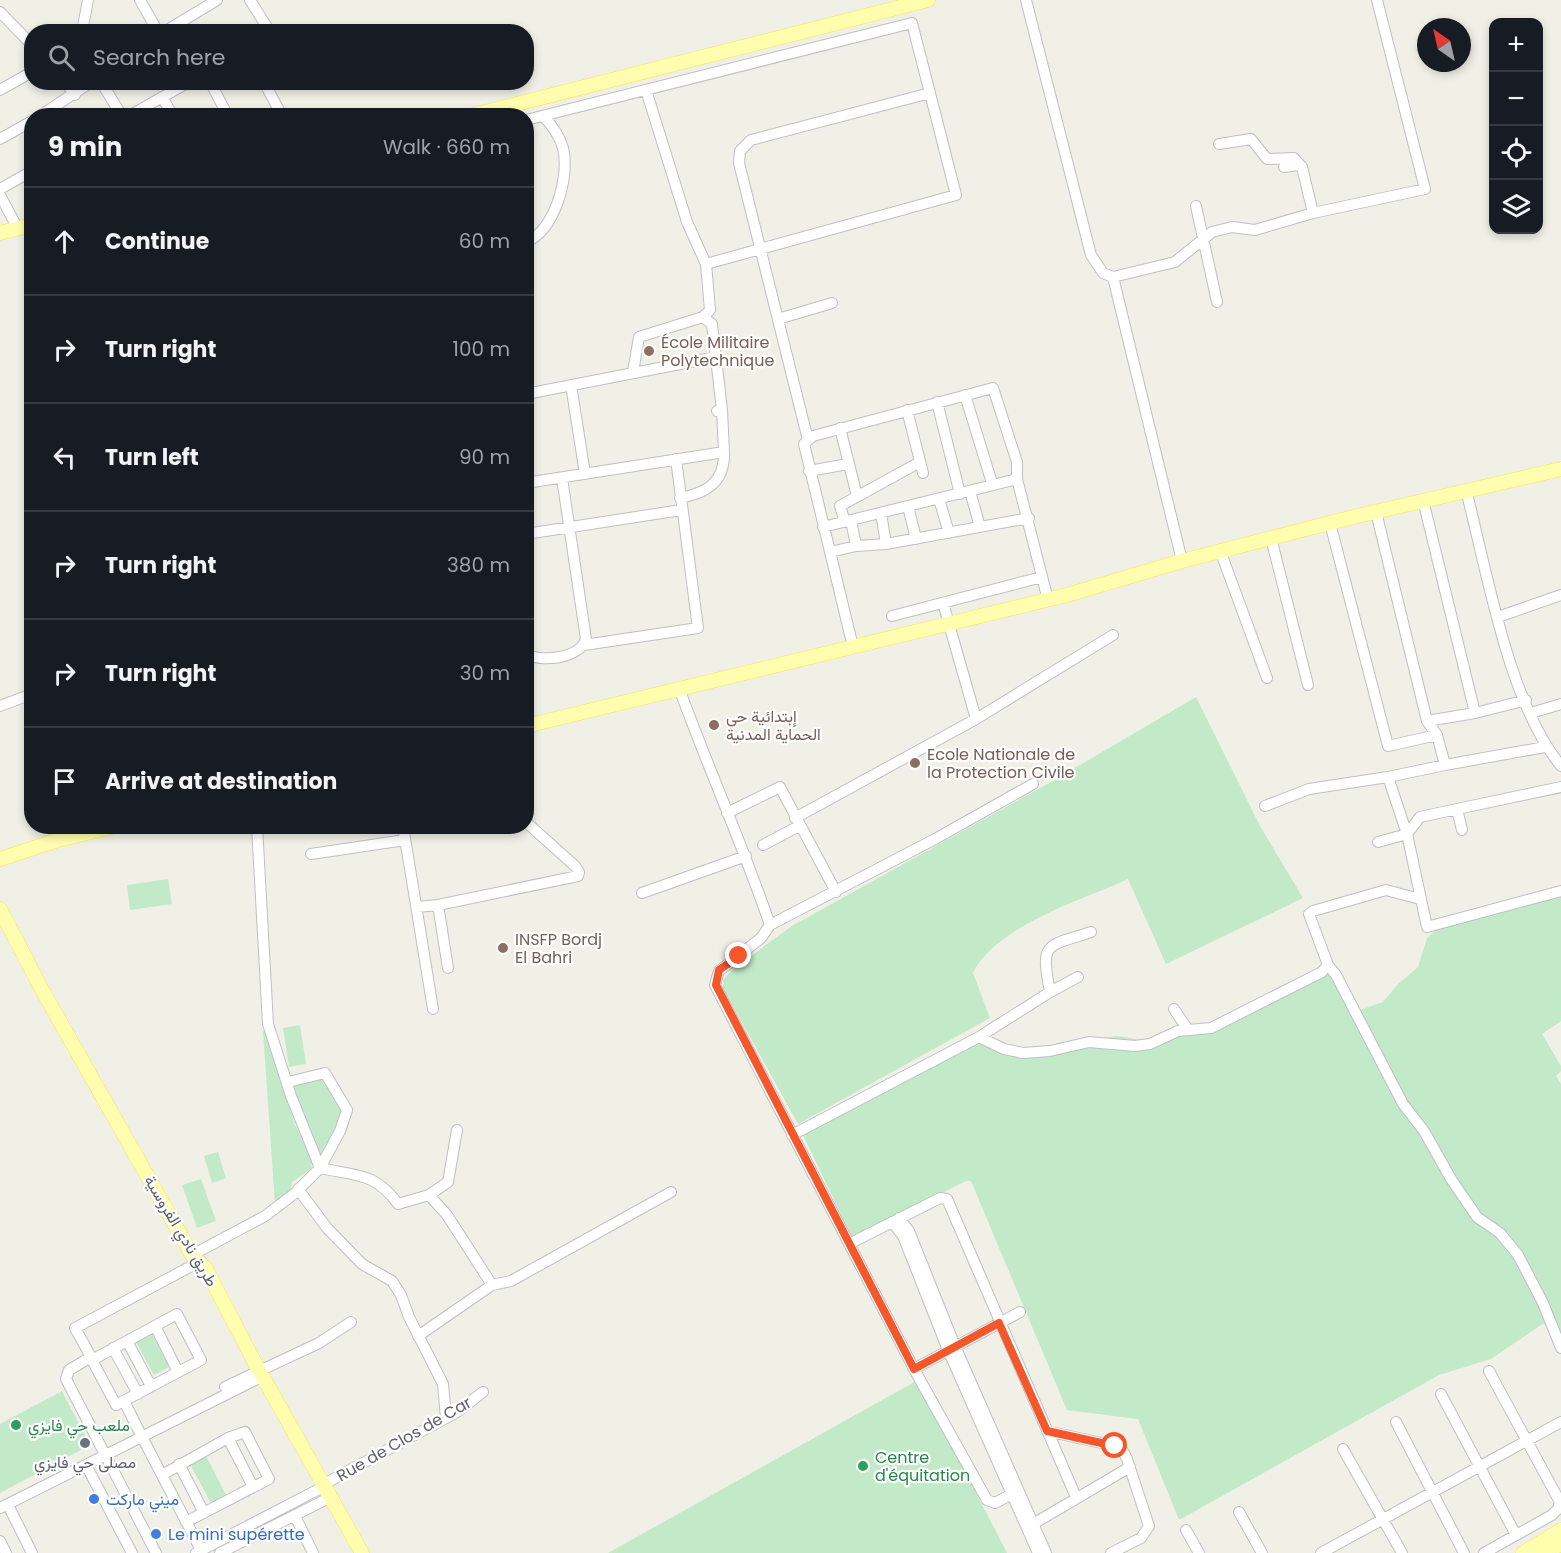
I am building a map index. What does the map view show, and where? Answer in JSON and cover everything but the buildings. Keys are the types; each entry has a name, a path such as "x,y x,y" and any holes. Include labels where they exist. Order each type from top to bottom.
{"main road":[{"path":"501,108 928,0"},
{"path":"0,233 24,227"},
{"path":"534,724 1048,600 1271,538 1561,469"},
{"path":"2,854 83,834"},
{"name":"طريق نادي الفروسية","path":"0,909 41,988 197,1258 362,1553"},
{"path":"1523,1553 1561,1530"},
{"path":"1545,1553 1561,1544"}],"street":[{"path":"84,24 88,0"},
{"path":"140,0 154,24"},
{"path":"184,24 217,0"},
{"path":"250,0 265,24"},
{"path":"1026,0 1090,255 1103,273 1113,277 1174,262 1212,232 1228,228 1255,230 1313,213 1425,189 1377,0"},
{"path":"0,12 24,37"},
{"path":"534,118 912,23 956,195 706,264"},
{"path":"0,90 24,76"},
{"path":"72,90 75,94"},
{"path":"53,108 80,90"},
{"path":"106,90 117,108"},
{"path":"143,108 175,90"},
{"path":"214,90 224,108"},
{"path":"268,90 278,108"},
{"path":"633,372 639,337 703,317 710,310 706,264 687,222 646,90"},
{"path":"808,440 739,163 739,155 744,144 751,140 930,93"},
{"path":"162,97 168,108"},
{"path":"534,238 540,235 550,222 558,200 563,173 563,149 554,127 543,116"},
{"path":"0,139 24,126"},
{"path":"1219,144 1251,139 1267,159 1294,158 1302,167 1313,213"},
{"path":"1284,166 1302,167"},
{"path":"0,189 24,176"},
{"path":"0,195 24,226"},
{"path":"1196,206 1217,302"},
{"path":"1113,277 1182,561"},
{"path":"778,319 832,303"},
{"path":"680,498 699,495 714,483 725,468 716,357 711,324 703,317"},
{"path":"534,392 716,357"},
{"path":"570,385 585,474"},
{"path":"853,646 804,444 813,436 840,428 993,388 1017,462 1017,479 1029,518 1048,600"},
{"path":"965,395 992,483"},
{"path":"937,402 965,492 980,527"},
{"path":"907,410 923,473"},
{"path":"840,428 857,496"},
{"path":"534,482 724,452"},
{"path":"534,657 553,657 573,653 584,645 698,628 676,459"},
{"path":"856,546 848,521 840,506 920,462"},
{"path":"809,471 848,464"},
{"path":"562,478 586,632 584,645"},
{"path":"823,527 939,499 992,483 1017,479"},
{"path":"1466,490 1509,660 1545,747 1561,766"},
{"path":"939,499 949,532"},
{"path":"1423,500 1475,713"},
{"path":"908,506 916,538"},
{"path":"534,533 681,510"},
{"path":"1376,512 1427,721 1437,735 1444,765"},
{"path":"881,513 886,544"},
{"path":"830,552 1029,518"},
{"path":"1330,523 1388,746 1437,735"},
{"path":"1271,538 1308,685"},
{"path":"1221,553 1267,678"},
{"path":"891,616 1042,577"},
{"path":"1498,618 1561,595"},
{"path":"943,603 975,719"},
{"path":"763,844 1113,635"},
{"path":"679,688 746,856 770,924"},
{"path":"0,706 24,697"},
{"path":"1427,721 1475,713 1526,700"},
{"path":"1531,712 1561,704"},
{"path":"1265,806 1309,789 1388,777 1545,747"},
{"path":"1388,777 1407,834 1427,927 1561,891"},
{"path":"1015,1493 995,1503 988,1502 914,1369 716,985 719,970 760,938 770,924 837,892 1033,784"},
{"path":"727,813 780,787 837,892"},
{"path":"1378,842 1407,834 1420,817 1561,787"},
{"path":"1457,809 1462,830"},
{"path":"417,907 438,905 578,876 579,872 575,866 534,829"},
{"path":"257,834 268,1024 320,1168"},
{"path":"404,834 433,1009"},
{"path":"311,854 405,840"},
{"path":"642,893 746,856"},
{"path":"1420,899 1386,891 1309,914 1328,965 1336,975 1403,1104 1424,1131 1477,1217 1500,1233 1518,1256 1558,1331 1561,1348"},
{"path":"438,905 447,968"},
{"path":"1050,992 1044,957 1049,947 1091,932"},
{"path":"979,1037 1004,1049 1023,1053 1050,1051 1089,1042 1135,1046 1188,1030 1211,1028 1322,972 1328,965"},
{"path":"792,1136 979,1037 1078,977"},
{"path":"1174,1009 1188,1030"},
{"path":"156,1553 66,1373 92,1358 177,1314 201,1360 116,1405 92,1358 75,1328 265,1216 320,1168 340,1131 347,1110 325,1072 288,1082"},
{"path":"320,1168 374,1179 389,1192 398,1204 429,1195 448,1182 457,1130"},
{"path":"298,1189 327,1228 362,1264 392,1281 401,1295 418,1336 443,1384 446,1418"},
{"path":"418,1336 492,1285 511,1281 671,1192"},
{"path":"429,1195 447,1215 492,1285"},
{"path":"849,1244 940,1198 947,1199 1076,1497"},
{"path":"895,1220 1015,1493 1038,1553"},
{"path":"914,1369 1020,1312"},
{"path":"32,1553 4,1507 140,1434 319,1343 351,1323"},
{"path":"155,1326 178,1372"},
{"path":"127,1341 151,1386"},
{"path":"113,1348 138,1394"},
{"path":"1489,1371 1558,1495 1561,1525"},
{"name":"Rue de Clos de Car","path":"328,1492 328,1482 446,1418 483,1392"},
{"path":"1441,1394 1516,1535"},
{"path":"124,1401 199,1552 328,1492"},
{"path":"1396,1422 1464,1553"},
{"path":"1321,1553 1561,1422"},
{"path":"1047,1431 1115,1446 1123,1451 1149,1526 1141,1538 1111,1553"},
{"path":"162,1475 228,1438 245,1432 250,1441 269,1479 186,1522"},
{"path":"228,1438 253,1487"},
{"path":"1343,1449 1402,1553"},
{"path":"179,1464 204,1513"},
{"path":"86,1465 132,1553"},
{"path":"1033,1524 1130,1467"},
{"path":"220,1553 295,1515 328,1492"},
{"path":"1015,1493 1046,1553"},
{"path":"1484,1553 1558,1509"},
{"path":"1239,1512 1262,1553"},
{"path":"295,1515 309,1552"},
{"path":"1186,1530 1199,1553"},
{"path":"0,1541 6,1553"}],"green space":[{"path":"1196,697 1260,826 1303,898 1166,964 1128,879 1042,916 1000,941 984,956 973,973 990,1018 798,1124 723,988 723,980 733,969 792,926 1051,782"},
{"path":"168,879 172,904 130,910 127,885"},
{"path":"1561,896 1561,1021 1542,1034 1561,1066 1561,1071 1556,1076 1561,1084 1561,1351 1544,1323 1491,1359 1439,1375 1179,1520 1138,1419 1067,1410 971,1181 966,1181 852,1238 803,1135 979,1040 1005,1052 1117,1036 1142,1040 1193,1033 1324,973 1329,973 1366,1038 1360,1010 1383,1002 1397,985 1418,967 1427,938 1436,930"},
{"path":"300,1025 306,1064 289,1067 283,1028"},
{"path":"266,1030 294,1122 312,1161 311,1169 292,1182 291,1190 275,1204 263,1031"},
{"path":"321,1079 342,1109 342,1116 322,1158 293,1086"},
{"path":"218,1152 226,1178 212,1183 204,1156"},
{"path":"201,1179 216,1221 197,1228 182,1185"},
{"path":"152,1334 169,1367 154,1375 136,1342"},
{"name":"Centre d'équitation","path":"918,1380 1007,1553 608,1553"},
{"path":"62,1391 90,1445 0,1493 0,1424"},
{"path":"205,1454 227,1497 212,1505 189,1462"}],"place":[{"name":"École Militaire Polytechnique","path":"649,351"},
{"name":"إبتدائية حي الحماية المدنية","path":"714,725"},
{"name":"Ecole Nationale de la Protection Civile","path":"915,763"},
{"name":"INSFP Bordj El Bahri","path":"503,948"},
{"name":"ملعب حي فايزي","path":"16,1425"},
{"name":"مصلى حي فايزي","path":"85,1443"},
{"name":"Centre d'équitation","path":"863,1466"},
{"name":"ميني ماركت","path":"94,1499"},
{"name":"Le mini supérette","path":"156,1534"}],"route":[{"path":"739,956 719,970 716,985 914,1369 999,1323 1047,1431 1115,1446"}]}
